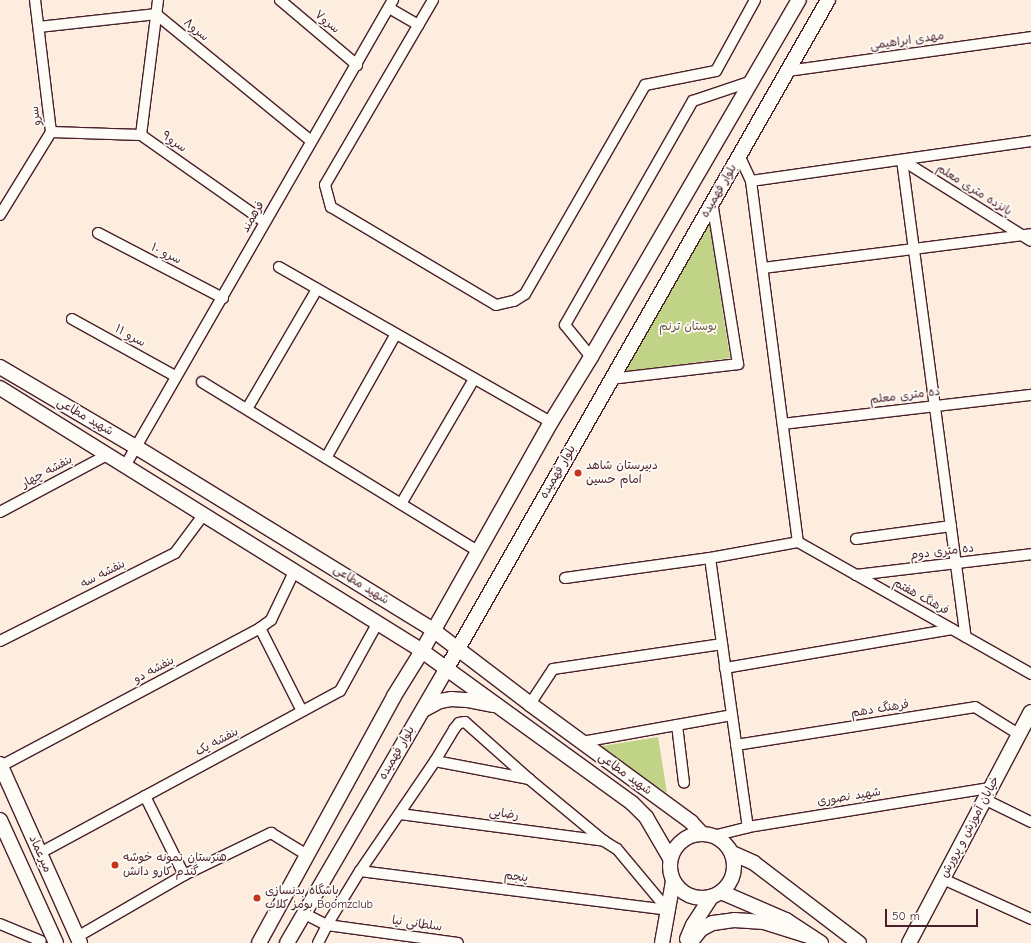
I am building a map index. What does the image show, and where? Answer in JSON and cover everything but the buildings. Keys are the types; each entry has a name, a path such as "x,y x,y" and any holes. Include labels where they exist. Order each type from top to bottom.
{"street":[{"name":"سرو","path":"0,215 52,132 35,0"},
{"path":"52,132 140,135 158,0"},
{"name":"سرو۷","path":"280,0 357,65"},
{"path":"433,0 325,186 331,207 496,305 514,301 525,294 645,85 716,71 755,0"},
{"path":"259,943 394,696 422,651 551,422 591,357 799,0"},
{"name":"بلوار فهمیده","path":"287,943 303,913 447,668 828,0"},
{"path":"391,4 418,25"},
{"name":"فرهمند","path":"125,466 175,376 223,298 311,141 357,65 391,4"},
{"path":"39,27 156,14"},
{"name":"سرو۸","path":"156,14 311,141"},
{"name":"مهدی ابراهیمی","path":"787,71 1031,37"},
{"path":"591,357 565,326 693,101 752,81"},
{"name":"سرو۹","path":"140,135 265,222"},
{"path":"752,181 1031,141"},
{"path":"565,578 710,558 798,542 752,181 739,155"},
{"path":"902,160 966,637"},
{"name":"پانزده متری معلم","path":"902,160 1026,235 1031,241"},
{"path":"611,379 738,364 712,202"},
{"name":"سرو ۱۰","path":"98,233 223,298"},
{"path":"763,268 1026,235"},
{"path":"278,267 551,422"},
{"path":"247,409 316,289"},
{"name":"۱۱ سرو","path":"72,319 175,376"},
{"path":"326,458 396,334"},
{"name":"شهید مطاعی","path":"0,367 136,447 433,630 530,704 708,835"},
{"path":"401,504 474,379"},
{"path":"202,382 478,551"},
{"name":"شهید مطاعی","path":"0,389 204,514 447,668 497,706 632,803 646,817 670,858"},
{"name":"ده متری معلم","path":"783,424 1031,395"},
{"name":"بنفشه چهار","path":"0,512 107,455"},
{"name":"بنفشه سه","path":"0,641 175,553 204,514"},
{"path":"856,539 951,526"},
{"name":"فرهنگ هفتم","path":"798,542 1031,674"},
{"name":"ده متری دوم","path":"856,575 1031,554"},
{"path":"710,558 748,827"},
{"name":"بنفشه دو","path":"0,765 260,628 271,620 294,572"},
{"name":"بنفشه یک","path":"40,853 340,691 377,624"},
{"path":"260,628 302,711"},
{"path":"725,668 952,629"},
{"path":"530,704 553,669 722,644"},
{"path":"417,719 424,708 446,700 467,700 497,706"},
{"name":"فرهنگ دهم","path":"736,745 975,707 1020,735"},
{"path":"582,742 732,715"},
{"name":"خیابان آموزش و پرورش","path":"909,943 987,793 1030,717"},
{"path":"318,943 327,925 360,871 400,814 454,729 459,723 465,722 529,779 604,841 617,849 629,861 668,910"},
{"path":"677,725 684,782"},
{"path":"435,761 529,779"},
{"name":"میرعماد","path":"0,765 79,940"},
{"path":"987,793 1031,822"},
{"name":"شهید نصوری","path":"708,835 748,827 987,793"},
{"path":"145,796 184,875"},
{"name":"رضایی","path":"400,814 604,841"},
{"name":"میرعماد","path":"0,820 47,941"},
{"path":"79,940 184,875 271,833 307,855"},
{"path":"685,943 693,925 716,895 729,884 733,874 734,863 732,853 727,846 708,835 694,834 682,840 673,850 670,858 670,874 680,890 689,896 700,899 716,895 775,914 816,940"},
{"path":"732,853 754,862 859,943"},
{"name":"پنجم","path":"360,871 668,910"},
{"path":"943,879 1031,919"},
{"path":"662,943 673,881"},
{"name":"سلطانی نیا","path":"303,913 327,925 458,943"},
{"path":"690,943 701,929 713,922 734,920 764,922 816,940"},
{"path":"0,924 47,941"}],"green space":[{"name":"بوستان ترنم","path":"709,220 730,358 622,372"},
{"path":"658,737 667,793 596,747"}],"place":[{"name":"دبیرستان شاهد امام حسین","path":"578,473"},
{"name":"هنرستان نمونه خوشه گندم کارو دانش","path":"115,865"},
{"name":"باشگاه بدنسازی بومز کلاب Boomzclub","path":"257,898"}]}
